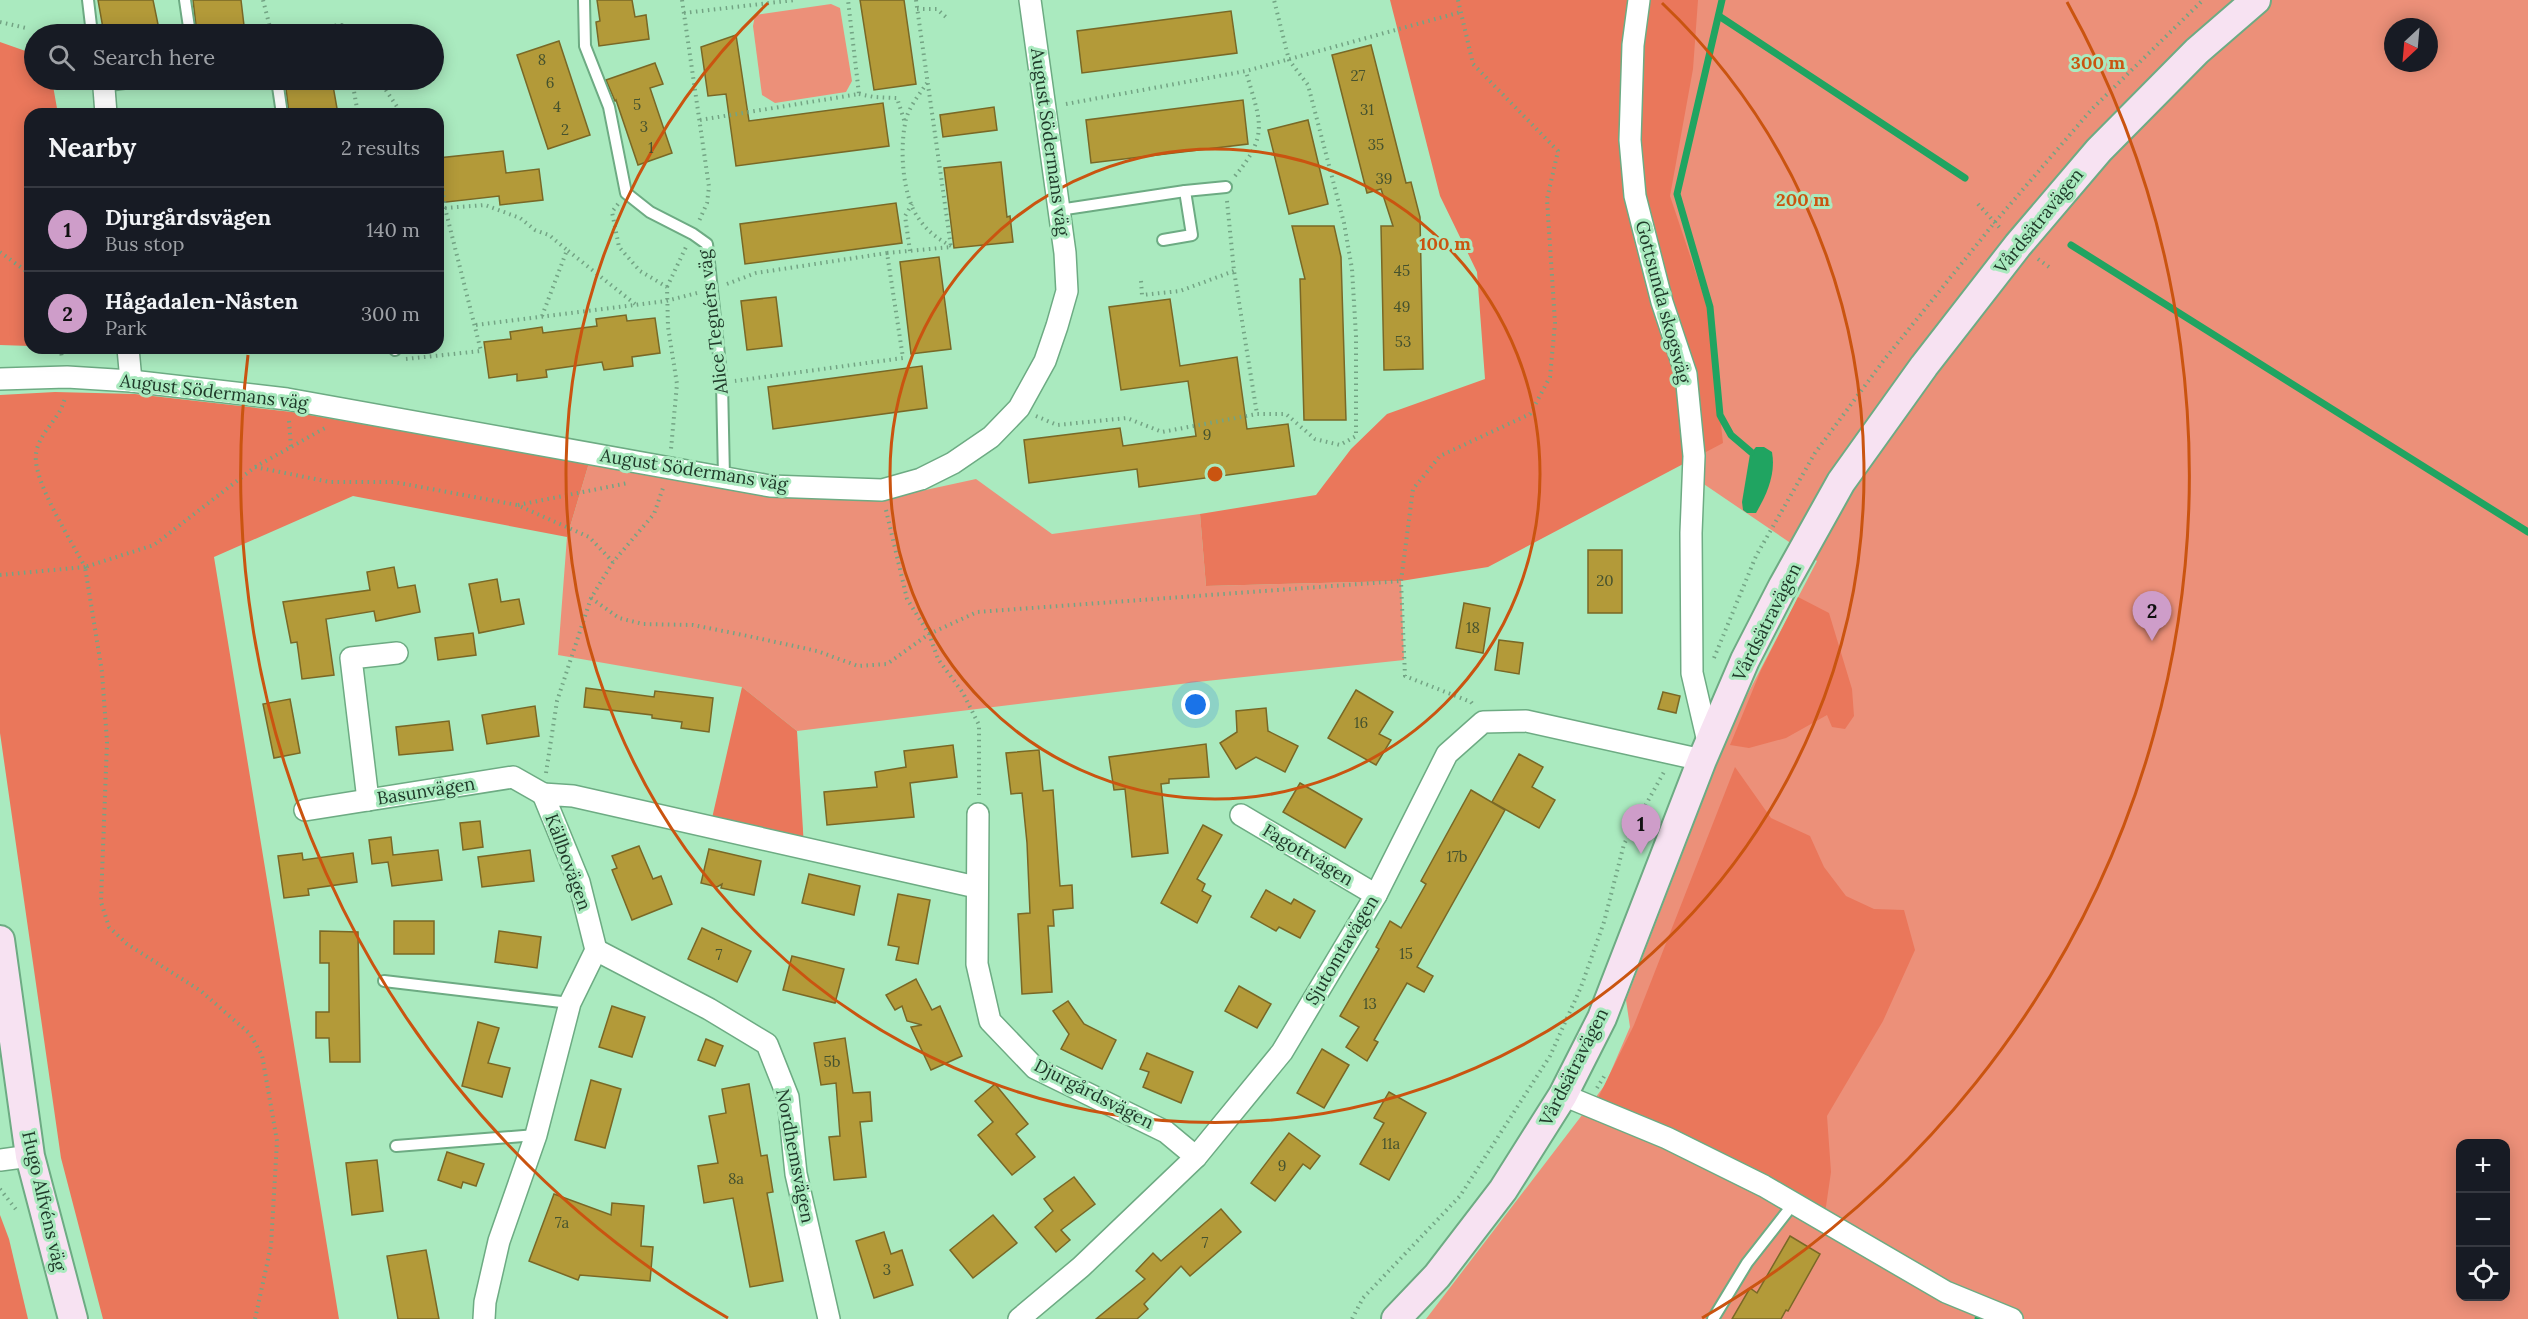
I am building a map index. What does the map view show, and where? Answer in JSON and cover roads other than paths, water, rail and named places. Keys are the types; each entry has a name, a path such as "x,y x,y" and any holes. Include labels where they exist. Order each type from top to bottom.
{"street":[{"name":"August Södermans väg","path":"0,379 67,377 131,381 287,399 770,486 882,490 921,479 953,463 991,438 1019,408 1045,361 1066,291 1065,253 1030,0"},
{"name":"Gottsunda skogsväg","path":"1639,0 1633,45 1630,128 1634,185 1662,302 1686,374 1694,456 1691,533 1692,673 1706,753"},
{"name":"Vårdsätravägen","path":"1396,1319 1437,1275 1503,1190 1563,1095 1602,1018 1745,660 1841,482 1924,366 2018,245 2098,150 2197,51 2256,0"},
{"path":"103,90 105,108"},
{"path":"129,354 131,381"},
{"path":"368,800 351,658 397,653"},
{"name":"Sjutomtavägen","path":"1019,1319 1081,1267 1196,1157 1282,1052 1376,895 1447,754 1483,722 1526,721 1706,753"},
{"name":"Basunvägen","path":"305,810 513,777 543,794"},
{"name":"Källbovägen","path":"596,950 579,882 543,794 573,796 976,887"},
{"name":"Djurgårdsvägen","path":"978,814 977,964 990,1021 1035,1068 1166,1132 1196,1157"},
{"name":"Fagottvägen","path":"1241,815 1376,895"},
{"name":"Hugo Alfvéns väg","path":"0,940 30,1156 73,1319"},
{"path":"484,1319 485,1302 499,1241 536,1136 570,1003 596,950"},
{"name":"Nordhemsvägen","path":"596,950 709,1009 766,1044 788,1097 796,1174 829,1319"},
{"path":"1563,1095 1667,1138 1794,1203 1946,1292 2013,1319"},
{"path":"0,1160 30,1156"}],"lane":[{"path":"87,0 91,24"},
{"path":"185,0 189,24"},
{"name":"Alice Tegnérs väg","path":"584,0 585,46 609,107 626,193 650,212 693,234 706,244 722,383 724,477"},
{"path":"278,90 281,108"},
{"path":"1059,210 1226,187"},
{"path":"1162,240 1192,236 1185,191"},
{"path":"384,981 570,1003"},
{"path":"396,1146 536,1136"},
{"path":"1713,1319 1747,1263 1794,1203"}],"waterway":[{"path":"1722,0 1677,194 1710,307 1720,415 1731,435 1751,452"},
{"path":"1719,16 1965,178"},
{"path":"2071,245 2528,532"}],"place":[{"name":"Hågadalen-Nåsten","path":"2152,641"},
{"name":"Djurgårdsvägen","path":"1641,854"}]}
